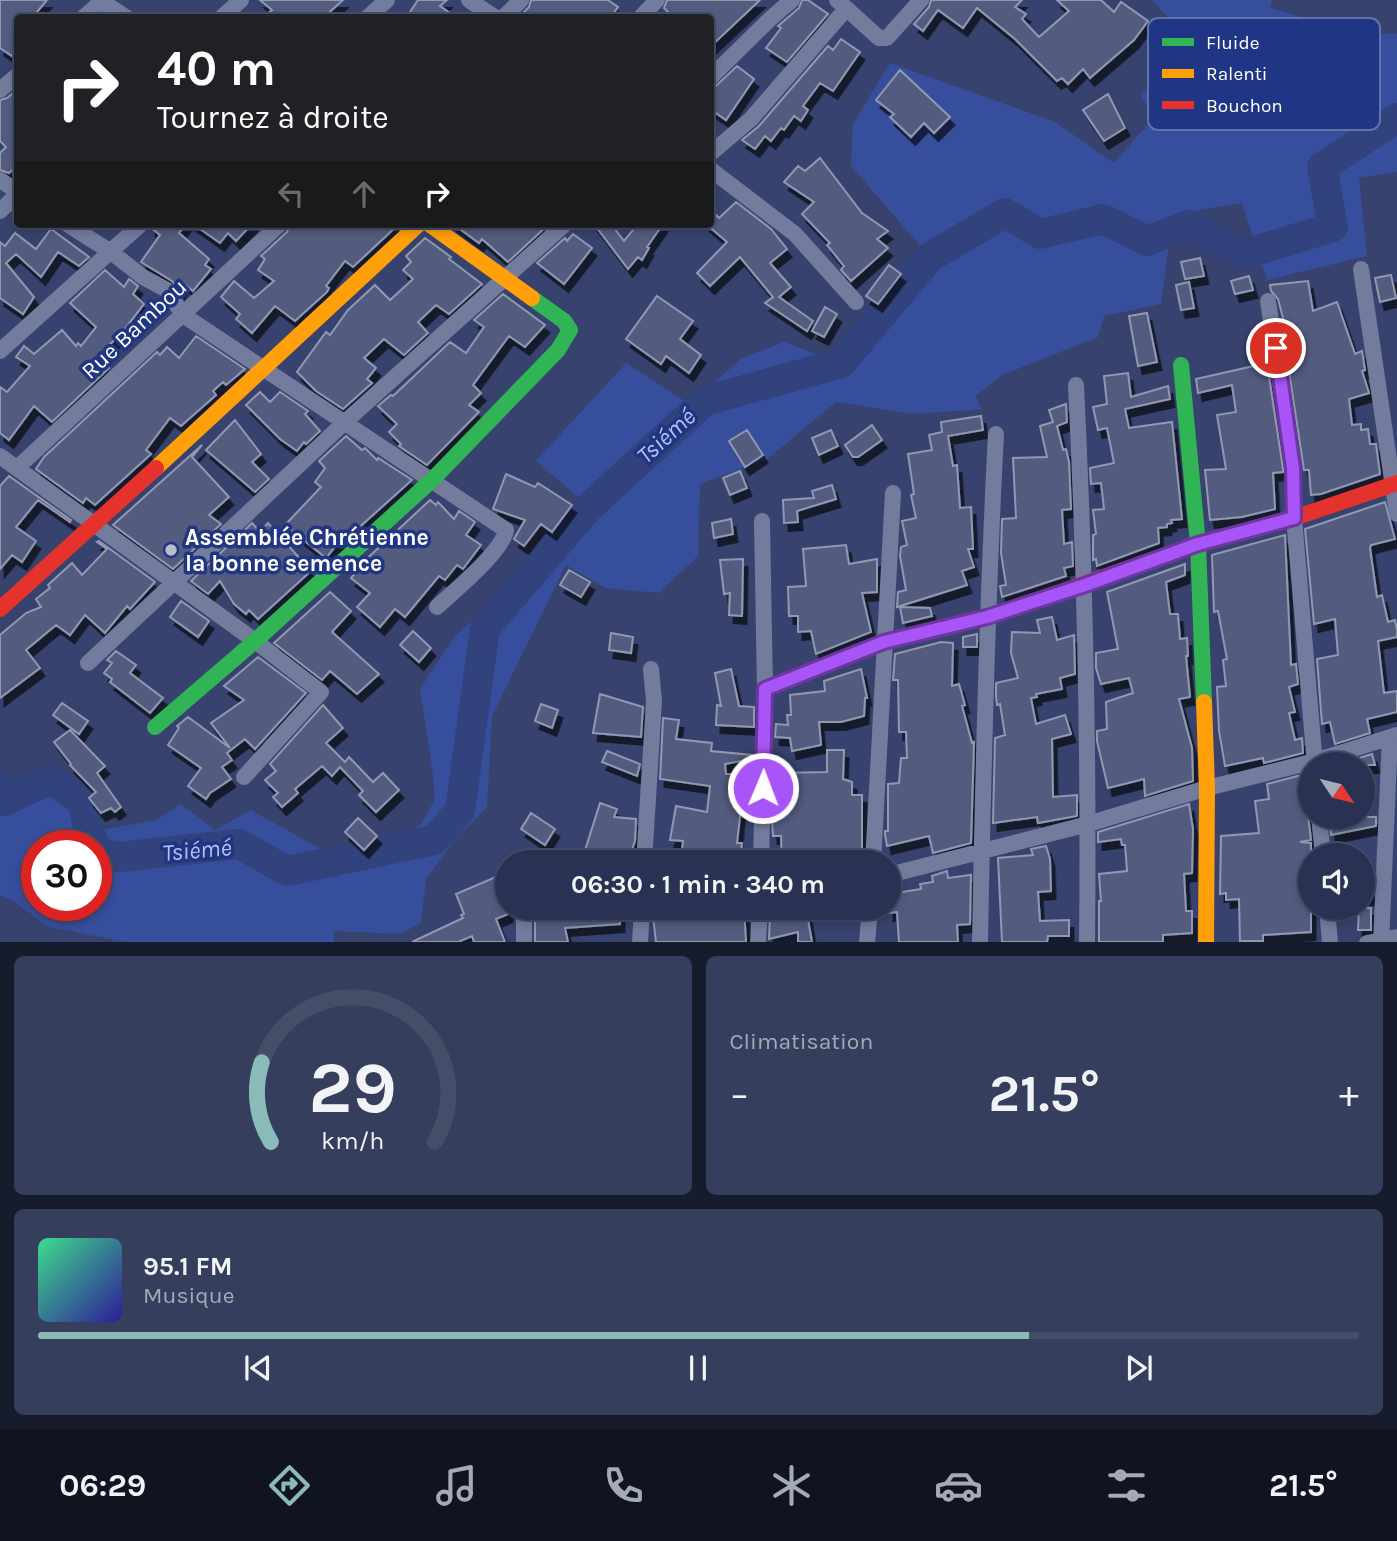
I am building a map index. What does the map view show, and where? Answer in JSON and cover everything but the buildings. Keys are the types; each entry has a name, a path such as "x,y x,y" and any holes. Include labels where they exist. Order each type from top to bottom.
{"street":[{"path":"87,14 102,0 121,14"},
{"path":"225,14 241,0"},
{"path":"371,14 387,0"},
{"path":"469,0 489,14"},
{"path":"507,14 522,0"},
{"path":"644,14 657,0"},
{"path":"714,74 792,0"},
{"path":"714,151 751,119 841,4 880,38 887,38 921,0"},
{"path":"0,90 14,78"},
{"path":"714,172 796,234 856,302"},
{"path":"0,211 14,197"},
{"path":"74,228 143,277 167,290 183,315 506,530 505,539 495,551 437,607"},
{"path":"0,351 137,228"},
{"name":"Rue Bambou","path":"18,467 276,228"},
{"path":"0,609 264,370 415,228"},
{"path":"155,727 255,641 432,480 558,350 570,330 565,321 434,228"},
{"path":"88,663 346,421 560,228"},
{"path":"1361,269 1395,483 1397,514"},
{"path":"1268,301 1293,468 1294,518 1314,752"},
{"path":"1181,365 1198,544 1207,788 1206,942"},
{"path":"1076,385 1085,585 1087,942"},
{"path":"979,942 988,692 987,617 996,434"},
{"path":"0,456 321,692 244,777"},
{"path":"765,689 884,642 987,617 1198,544 1294,518 1395,483"},
{"path":"874,850 893,493"},
{"path":"761,850 765,689 762,521"},
{"path":"645,850 654,701 651,669"},
{"path":"1347,752 1393,736 1382,940"},
{"path":"901,872 1088,824 1207,788 1298,767"},
{"path":"524,920 524,942"},
{"path":"640,942 641,920"},
{"path":"758,942 763,920"},
{"path":"867,942 869,920"},
{"path":"1328,920 1330,942"}],"shaded area":[{"path":"1152,0 1272,0 1270,8 1306,18 1168,18"},
{"path":"1380,34 1397,34 1397,172 1359,178 1367,256 1267,280 1242,203 1173,214 1161,304 1104,316 1098,337 1002,375 975,396 982,409 914,414 836,402 766,460 700,484 698,556 659,593 605,588 566,565 492,716 487,807 454,841 426,879 421,923 400,934 334,931 334,942 126,942 48,927 40,921 112,921 112,830 101,830 156,820 181,804 215,830 251,810 340,860 391,849 422,823 435,799 420,689 455,636 494,601 585,503 536,461 626,363 689,404 741,359 784,342 841,363 930,257 851,166 853,124 890,63 1055,122 1114,163 1148,124 1148,130 1380,130"},
{"path":"1148,89 1148,107 1141,96"},
{"path":"50,779 83,802 90,830 21,830 21,907 0,895 0,787 5,800"}],"waterway":[{"name":"Tsiémé","path":"1380,129 1397,118"},
{"name":"Tsiémé","path":"112,856 239,844 287,871 434,840 460,811 485,628 588,508 705,401 841,363 930,257 1005,213 1040,234 1103,219 1147,241 1188,225 1245,254 1333,227 1322,167 1379,130"},
{"name":"Tsiémé","path":"0,787 5,801 50,779 83,802 89,830"}],"traffic: fast":[{"path":"155,727 255,641 432,480 558,350 570,330 564,321 532,298"},
{"path":"1181,365 1198,544 1204,702"}],"traffic: slow":[{"path":"156,468 415,228"},
{"path":"435,228 532,298"},
{"path":"765,689 884,642 987,617 1023,605"},
{"path":"1204,702 1207,788 1206,942"}],"traffic: jam":[{"path":"0,609 156,468"},
{"path":"1023,605 1198,544 1294,518 1397,483"}],"place":[{"name":"Assemblée Chrétienne la bonne semence","path":"171,550"}],"route":[{"path":"763,788 765,689 884,642 987,617 1198,544 1294,518 1293,468 1276,348"}]}
